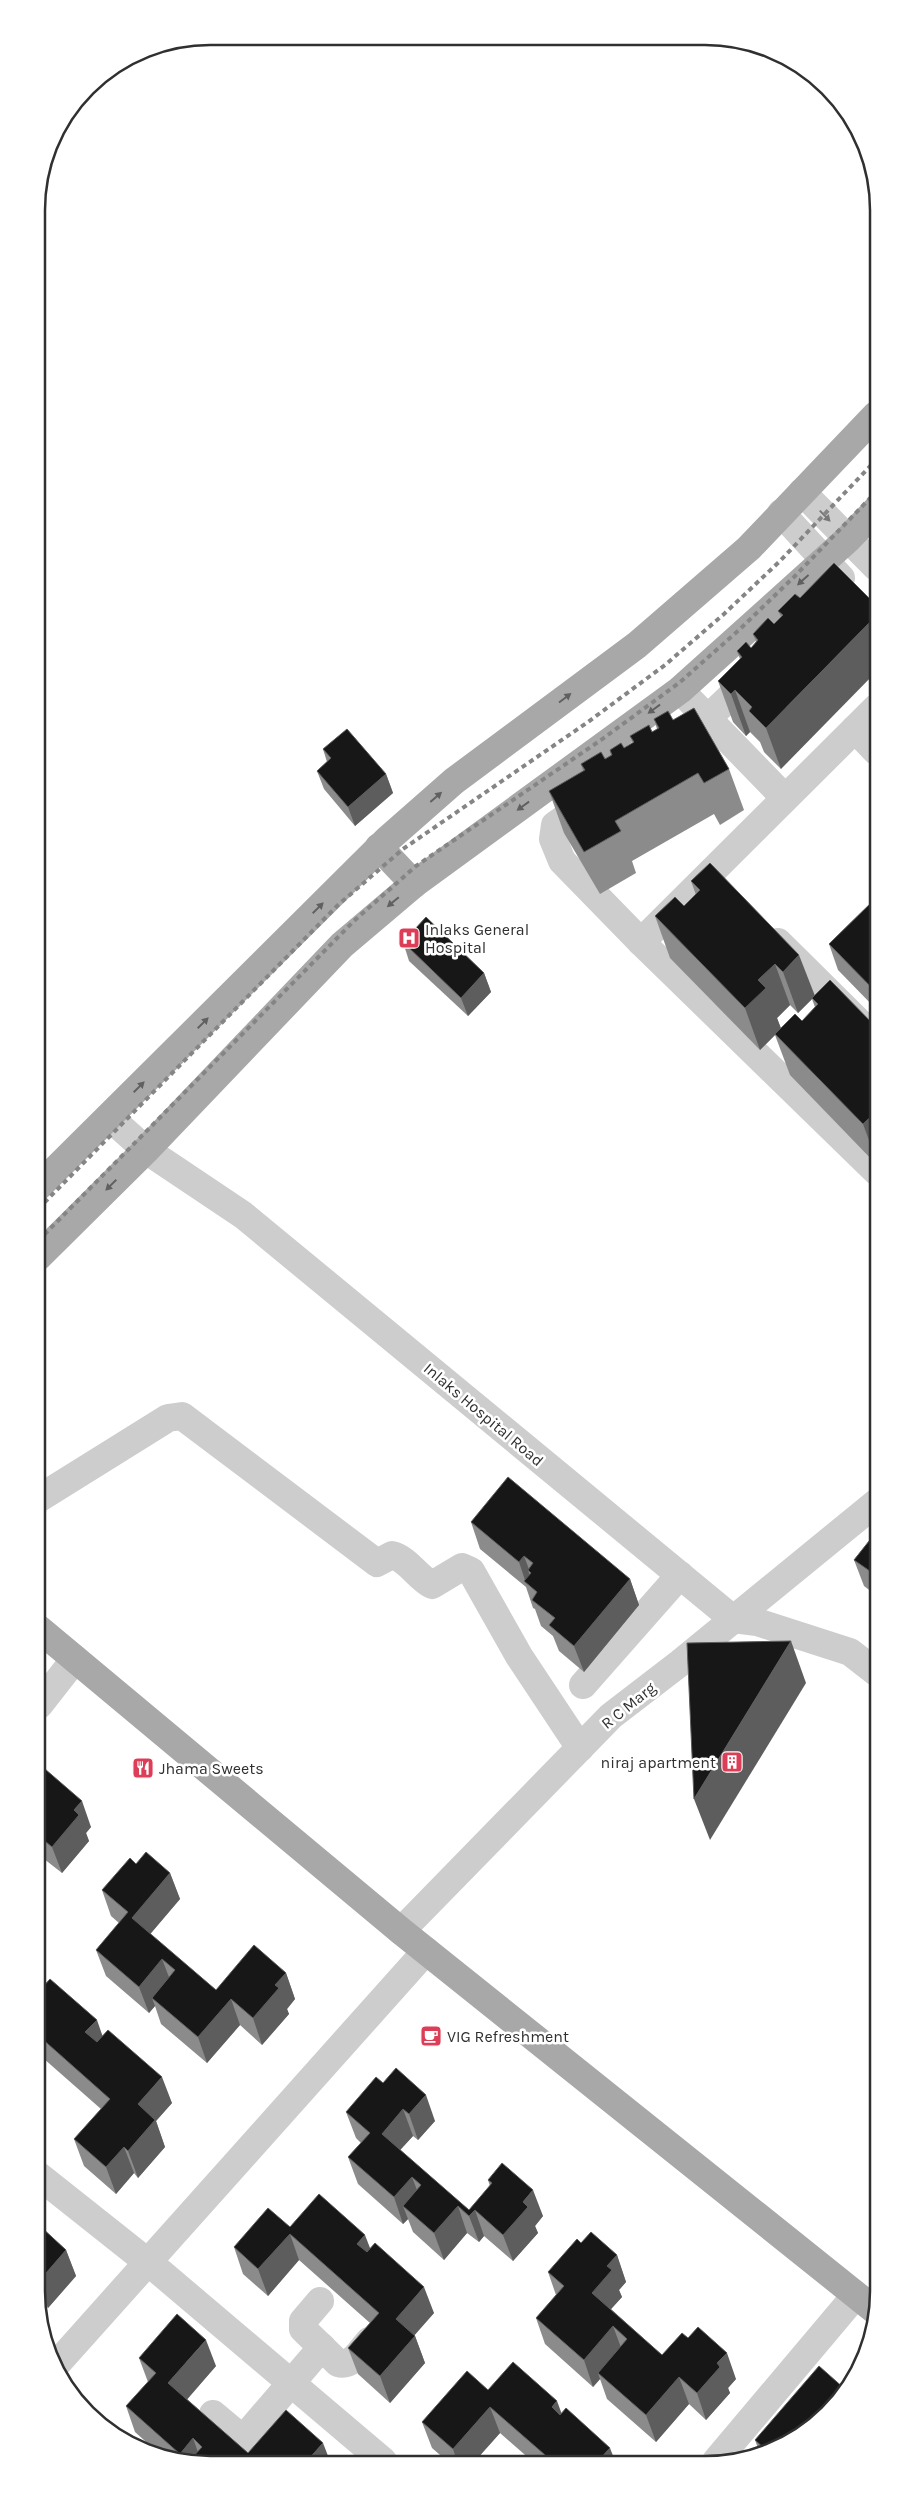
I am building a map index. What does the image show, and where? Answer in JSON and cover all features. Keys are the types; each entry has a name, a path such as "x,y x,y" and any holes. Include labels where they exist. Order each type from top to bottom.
{"main road":[{"path":"45,1181 379,847 454,781 637,645 749,548 870,421"},
{"path":"45,1250 146,1150 342,945 414,884 680,690 824,561 870,516"},
{"path":"379,847 414,884"},
{"path":"45,1634 401,1931 866,2304"}],"street":[{"path":"802,492 870,559"},
{"path":"781,513 824,561 848,594"},
{"path":"652,758 708,718 771,658"},
{"path":"680,690 786,798"},
{"path":"641,942 870,714"},
{"path":"855,729 870,745"},
{"path":"612,786 556,825 554,839 562,860 641,942 870,1165"},
{"path":"709,874 730,894"},
{"path":"758,922 870,1033"},
{"name":"Inlaks Hospital Road","path":"109,1117 146,1150 243,1215 733,1619"},
{"path":"45,1495 168,1418 182,1416 377,1563 392,1554 398,1556 423,1580 432,1585 462,1568 471,1571 519,1656 580,1748"},
{"name":"R C Marg","path":"401,1931 611,1716 680,1663 870,1508"},
{"path":"583,1685 680,1576"},
{"path":"733,1619 757,1622 850,1652 870,1667"},
{"path":"45,1698 74,1659"},
{"path":"60,2360 426,1951"},
{"path":"45,2180 147,2262 377,2456"},
{"path":"320,2301 303,2321 303,2328 338,2363 350,2363 369,2341"},
{"path":"722,2455 866,2304"},
{"path":"243,2440 322,2347"},
{"path":"213,2414 263,2456"}],"building":[{"path":"834,563 870,599 870,622 766,728 749,711 752,707 735,690 731,694 718,681 742,657 737,651 746,642 751,648 758,640 753,634 768,618 774,624 783,615 778,611 795,594 800,598"},
{"path":"694,708 729,769 704,783 698,773 615,821 621,831 584,852 549,791 585,770 581,764 601,752 605,759 612,755 610,750 621,743 624,748 634,742 630,736 649,725 652,732 659,728 654,719 668,711 673,720"},
{"path":"347,729 386,774 348,807 317,771 331,758 323,749"},
{"path":"710,863 799,955 783,972 775,964 758,980 766,988 745,1008 655,916 675,897 684,906 700,890 691,881"},
{"path":"870,904 870,986 829,944"},
{"path":"426,917 484,973 461,998 403,942"},
{"path":"830,980 870,1021 870,1118 863,1124 775,1034 795,1014 802,1021 818,1004 812,998"},
{"path":"508,1477 630,1579 574,1646 549,1625 555,1618 532,1600 537,1592 524,1581 531,1573 528,1570 533,1563 524,1556 519,1562 471,1522"},
{"path":"870,1540 870,1571 854,1560"},
{"path":"791,1641 694,1799 687,1643"},
{"path":"45,1769 82,1801 74,1810 79,1815 52,1847 45,1841"},
{"path":"146,1852 170,1873 132,1918 216,1990 254,1945 286,1973 275,1985 279,1988 253,2018 231,1999 198,2037 152,1998 175,1970 162,1959 139,1987 96,1950 128,1912 102,1890 130,1858 136,1864"},
{"path":"50,1979 97,2020 85,2032 97,2042 108,2030 162,2077 138,2104 155,2120 128,2151 124,2147 106,2167 74,2139 110,2099 45,2041 45,1984"},
{"path":"396,2068 426,2095 409,2114 403,2109 382,2134 469,2210 492,2183 488,2180 502,2163 533,2190 523,2202 528,2207 503,2235 475,2210 469,2216 458,2206 434,2233 403,2206 421,2185 412,2177 394,2197 348,2157 370,2133 346,2112 376,2077 383,2083"},
{"path":"319,2194 365,2235 357,2244 367,2252 375,2243 424,2287 396,2319 415,2336 380,2376 348,2348 379,2313 290,2234 258,2269 234,2247 268,2208 290,2227"},
{"path":"45,2231 66,2250 45,2274"},
{"path":"591,2232 617,2255 607,2266 612,2270 592,2293 662,2355 682,2333 688,2338 698,2327 727,2353 717,2363 720,2367 697,2393 679,2377 646,2415 598,2373 627,2339 613,2326 584,2360 536,2318 564,2286 548,2272 577,2239 581,2243"},
{"path":"177,2314 206,2340 168,2383 248,2453 286,2410 323,2443 311,2456 199,2456 194,2455 202,2447 193,2438 179,2453 126,2406 156,2373 139,2358"},
{"path":"513,2362 557,2401 552,2407 560,2415 566,2408 610,2448 603,2456 546,2456 490,2407 453,2449 422,2422 467,2371 488,2390"},
{"path":"819,2366 840,2385 814,2415 788,2434 761,2445 755,2440"}],"railway":[{"path":"45,1202 338,905 403,849 588,722 665,665 724,614 780,561 870,466"},
{"path":"45,1234 354,921 416,866 601,740 679,683 739,630 795,576 870,498"}],"place":[{"name":"Inlaks General Hospital","path":"409,938"},
{"name":"niraj apartment","path":"732,1762"},
{"name":"Jhama Sweets","path":"143,1768"},
{"name":"VIG Refreshment","path":"431,2036"}]}
